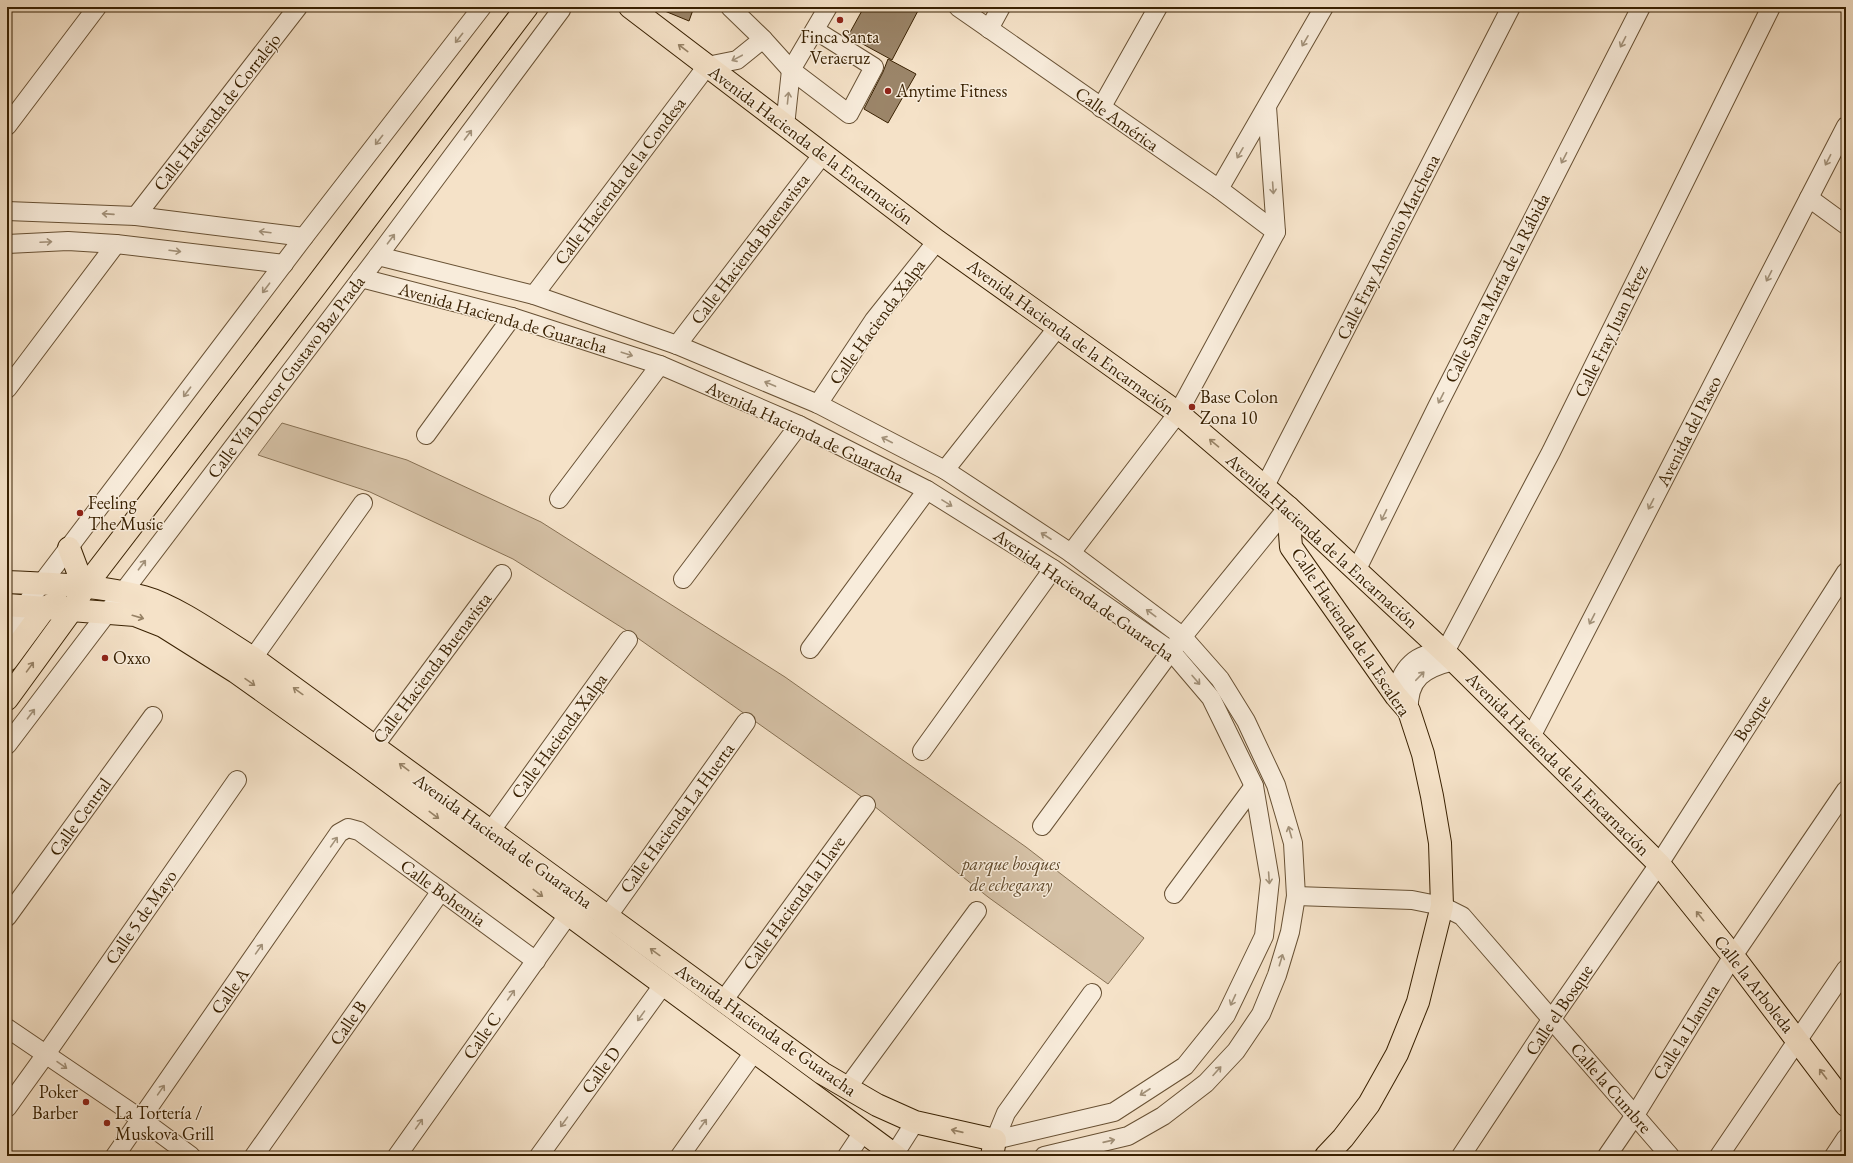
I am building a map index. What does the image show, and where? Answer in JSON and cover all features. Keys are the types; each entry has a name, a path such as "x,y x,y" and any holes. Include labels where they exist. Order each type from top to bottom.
{"main road":[{"name":"Calle Vía Doctor Gustavo Baz Prada","path":"7,699 71,611 84,588 527,7"},
{"name":"Avenida Hacienda de la Encarnación","path":"635,9 785,126 937,241 1178,413 1265,486 1449,656 1659,864"},
{"name":"Calle Hacienda de la Escalera","path":"1288,507 1291,546 1402,703 1423,754 1440,843 1442,906 1418,1002 1397,1054 1369,1104 1343,1138 1326,1156"},
{"path":"68,548 84,588"},
{"name":"Avenida Hacienda de Guaracha","path":"7,582 122,592 145,597 171,608 253,658 568,915 601,926 723,1001 822,1073 877,1105 915,1122 993,1148"},
{"name":"Calle Vía Doctor Gustavo Baz Prada","path":"7,660 46,608 84,588"},
{"name":"Avenida Hacienda de Guaracha","path":"15,605 71,611 107,612 135,615 163,626 369,754 490,832 601,926 663,985 895,1155"},
{"name":"Calle la Arboleda","path":"1659,864 1733,956 1846,1105"}],"street":[{"path":"7,126 97,7"},
{"name":"Calle Hacienda de Corralejo","path":"136,216 298,7"},
{"path":"7,628 15,605 41,584 304,237 482,7"},
{"name":"Calle Vía Doctor Gustavo Baz Prada","path":"7,745 378,256 562,7"},
{"path":"730,7 763,39 791,70 850,114 874,67 816,30"},
{"path":"785,126 791,70 816,30 828,7"},
{"name":"Calle América","path":"958,7 1219,190 1276,232"},
{"path":"989,29 1001,7"},
{"path":"1100,108 1158,7"},
{"path":"1219,190 1324,7"},
{"name":"Calle Fray Antonio Marchena","path":"1265,486 1511,7"},
{"name":"Calle Santa María de la Rábida","path":"1356,571 1438,405 1641,7"},
{"name":"Calle Fray Juan Pérez","path":"1449,656 1771,7"},
{"path":"707,66 737,60 763,39"},
{"name":"Calle Hacienda de la Condesa","path":"534,295 707,66"},
{"path":"1072,553 1178,413 1276,232 1267,107"},
{"name":"Avenida del Paseo","path":"1532,737 1846,126"},
{"name":"Calle Hacienda Buenavista","path":"677,345 823,154"},
{"path":"1809,198 1846,225"},
{"path":"7,211 136,216 304,237"},
{"path":"7,244 68,240 116,244 284,264"},
{"name":"Calle Hacienda Xalpa","path":"818,404 874,320 937,241"},
{"path":"7,389 116,244"},
{"name":"Avenida Hacienda de Guaracha","path":"378,256 534,295 677,345 818,404 945,470 1072,553 1182,636 1220,679 1246,721 1276,785 1294,843 1296,896 1290,932 1277,975 1261,1014 1236,1051 1206,1083 1163,1116 1128,1136 1044,1156"},
{"name":"Avenida Hacienda de Guaracha","path":"361,278 512,317 660,365 799,425 927,490 1052,569 1171,651 1211,698 1254,786 1270,880 1264,936 1226,1015 1186,1066 1114,1112 993,1148"},
{"path":"567,334 575,310"},
{"path":"426,435 512,317"},
{"path":"945,470 1058,327"},
{"path":"559,499 660,365"},
{"path":"827,439 839,435 845,427 843,418"},
{"path":"683,579 799,425"},
{"path":"898,475 896,464 902,456 914,454"},
{"path":"810,649 927,490"},
{"path":"253,658 363,503"},
{"path":"1042,826 1182,636 1288,507"},
{"path":"922,750 1052,569"},
{"name":"Bosque","path":"1659,864 1846,572"},
{"name":"Calle Hacienda Buenavista","path":"369,754 502,574"},
{"name":"Calle Hacienda Xalpa","path":"490,832 628,640"},
{"path":"1402,703 1408,699 1411,688 1417,678 1425,670 1449,656"},
{"name":"Calle Central","path":"7,917 153,716"},
{"name":"Calle Hacienda La Huerta","path":"601,926 746,722"},
{"name":"Calle 5 de Mayo","path":"7,1108 237,780"},
{"path":"1174,894 1254,786"},
{"name":"Calle la Llanura","path":"1607,1156 1635,1115 1733,956 1846,790"},
{"name":"Calle Hacienda la Llave","path":"723,1001 866,805"},
{"name":"Calle Bohemia","path":"348,828 359,831 536,961"},
{"name":"Calle A","path":"115,1156 339,834 348,828"},
{"name":"Calle el Bosque","path":"1461,1156 1551,1020 1659,864"},
{"name":"Calle B","path":"254,1156 441,891"},
{"name":"Calle la Cumbre","path":"1296,896 1412,900 1442,906 1462,916 1670,1156"},
{"path":"847,1088 978,911"},
{"name":"Calle C","path":"397,1156 568,915"},
{"path":"1719,1156 1846,969"},
{"name":"Calle D","path":"539,1156 663,985"},
{"path":"993,1148 1006,1114 1092,993"},
{"path":"7,1028 141,1119 191,1156"},
{"path":"680,1156 754,1052"},
{"path":"808,1091 822,1073"},
{"path":"895,1155 915,1122"},
{"path":"847,1156 864,1132"},
{"path":"1834,1156 1846,1138"}],"green space":[{"name":"parque bosques de echegaray","path":"282,423 407,460 541,522 785,677 1026,847 1144,938 1108,984 988,897 869,802 632,634 513,559 370,492 258,455"}],"building":[{"path":"655,7 694,7 689,21"},
{"path":"864,7 920,7 892,60 848,36"},
{"name":"Anytime Fitness","path":"888,59 916,74 888,123 864,109"}],"place":[{"name":"Finca Santa Veracruz","path":"840,20"},
{"name":"Anytime Fitness","path":"888,91"},
{"name":"Base Colon Zona 10","path":"1192,407"},
{"name":"Feeling The Music","path":"80,513"},
{"name":"Oxxo","path":"105,658"},
{"name":"Poker Barber","path":"86,1102"},
{"name":"La Tortería / Muskova Grill","path":"107,1123"}]}
